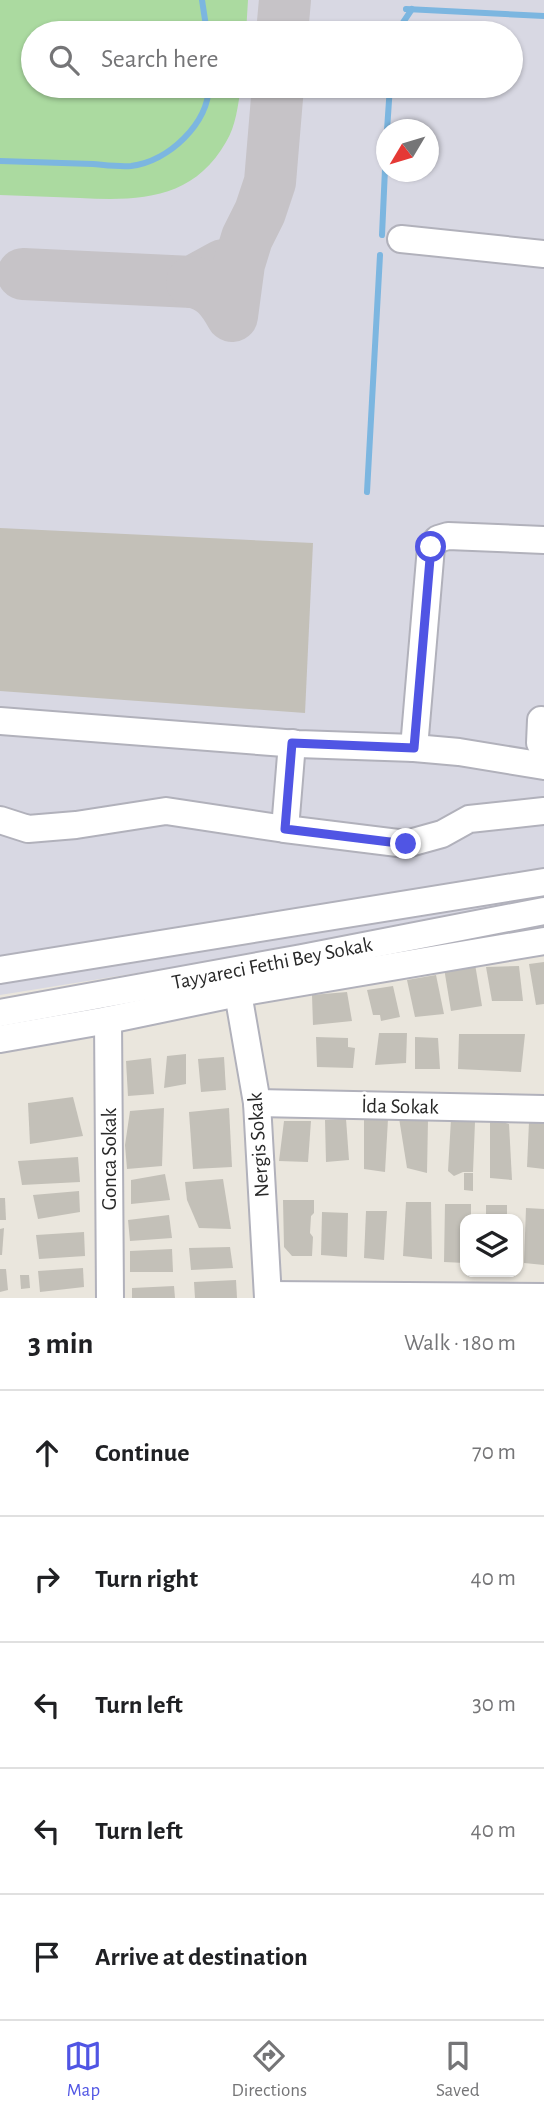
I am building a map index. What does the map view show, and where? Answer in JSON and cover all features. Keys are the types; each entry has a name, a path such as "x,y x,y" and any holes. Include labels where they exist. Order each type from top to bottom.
{"street":[{"path":"401,239 544,254"},
{"path":"414,748 431,547 438,539 448,536 544,540"},
{"path":"541,720 540,743 544,751"},
{"path":"0,721 292,743 414,748 459,752 544,766"},
{"path":"285,829 292,743"},
{"path":"0,820 28,829 76,825 166,811 406,844 442,834 469,819 543,803"},
{"path":"0,970 544,882"},
{"name":"Tayyareci Fethi Bey Sokak","path":"0,1013 544,911"},
{"name":"Tayyareci Fethi Bey Sokak","path":"0,1039 238,993 544,942"},
{"name":"Nergis Sokak","path":"238,993 257,1103 268,1296"},
{"name":"Gonca Sokak","path":"108,1020 110,1298"},
{"name":"İda Sokak","path":"257,1103 544,1109"},
{"path":"268,1296 544,1297"}],"shaded area":[{"path":"0,0 544,0 544,901 300,947 0,995"}],"green space":[{"path":"0,0 248,0 247,21 21,21 21,98 239,98 226,142 198,176 181,186 163,193 123,199 0,195"}],"building":[{"path":"0,528 313,543 305,713 0,691"},
{"path":"544,962 544,1004 536,1005 529,964"},
{"path":"475,964 482,1006 451,1011 444,968"},
{"path":"519,966 523,1001 492,1001 486,967"},
{"path":"436,975 444,1014 415,1017 407,980"},
{"path":"393,986 400,1017 381,1021 380,1015 373,1015 367,990"},
{"path":"347,992 352,1021 313,1025 312,995"},
{"path":"379,1033 407,1033 406,1063 375,1065"},
{"path":"459,1034 525,1034 521,1072 458,1069"},
{"path":"316,1037 348,1038 348,1047 355,1048 353,1068 317,1067"},
{"path":"415,1037 438,1038 440,1069 415,1069"},
{"path":"186,1054 186,1084 164,1088 167,1056"},
{"path":"224,1057 226,1090 201,1092 198,1059"},
{"path":"151,1058 154,1094 128,1096 126,1061"},
{"path":"73,1097 83,1136 30,1144 28,1103"},
{"path":"164,1108 162,1166 127,1169 125,1145 130,1111"},
{"path":"229,1108 232,1167 193,1169 189,1112"},
{"path":"364,1117 388,1119 385,1172 364,1169"},
{"path":"399,1118 428,1119 427,1173 407,1168"},
{"path":"490,1118 509,1124 512,1180 490,1178"},
{"path":"346,1119 349,1160 326,1162 325,1120"},
{"path":"451,1119 475,1122 473,1172 454,1176 448,1171"},
{"path":"284,1121 311,1121 308,1162 279,1161"},
{"path":"529,1122 544,1123 544,1169 527,1167"},
{"path":"78,1157 80,1182 22,1185 18,1161"},
{"path":"464,1173 473,1173 473,1191 464,1190"},
{"path":"165,1174 170,1200 131,1204 131,1180"},
{"path":"223,1179 231,1229 199,1228 187,1200 185,1182"},
{"path":"79,1191 80,1212 38,1219 33,1195"},
{"path":"0,1198 5,1198 6,1220 0,1220"},
{"path":"283,1200 314,1200 310,1233 313,1237 312,1256 292,1256 284,1247"},
{"path":"406,1202 431,1202 432,1259 403,1256"},
{"path":"445,1204 471,1204 471,1214 460,1214 460,1263 444,1262"},
{"path":"486,1205 507,1205 507,1214 486,1214"},
{"path":"526,1208 544,1209 544,1265 524,1263"},
{"path":"366,1211 387,1211 384,1260 364,1258"},
{"path":"322,1212 348,1213 347,1257 321,1255"},
{"path":"169,1215 172,1238 130,1241 128,1220"},
{"path":"4,1228 2,1255 0,1255 0,1229"},
{"path":"84,1232 85,1256 39,1259 36,1235"},
{"path":"230,1247 233,1268 191,1270 189,1248"},
{"path":"172,1249 173,1272 130,1272 130,1251"},
{"path":"83,1268 84,1287 40,1292 38,1271"},
{"path":"0,1269 6,1269 8,1290 0,1292"},
{"path":"20,1275 29,1275 30,1288 21,1289"},
{"path":"236,1280 237,1298 195,1298 194,1282"},
{"path":"174,1286 175,1298 132,1298 132,1288"}],"waterway":[{"path":"202,0 205,21"},
{"path":"406,9 544,16"},
{"path":"404,21 412,9"},
{"path":"0,161 122,166 145,163 172,149 184,138 202,114 207,98"},
{"path":"388,119 389,98"},
{"path":"382,235 384,182"},
{"path":"367,492 380,255"}],"taxiway":[{"path":"283,21 285,0"},
{"path":"192,282 206,286 216,294 232,316 239,264 270,182 277,98"},
{"path":"23,274 192,282 223,265"}],"route":[{"path":"406,844 285,829 292,743 414,748 431,547"}]}
